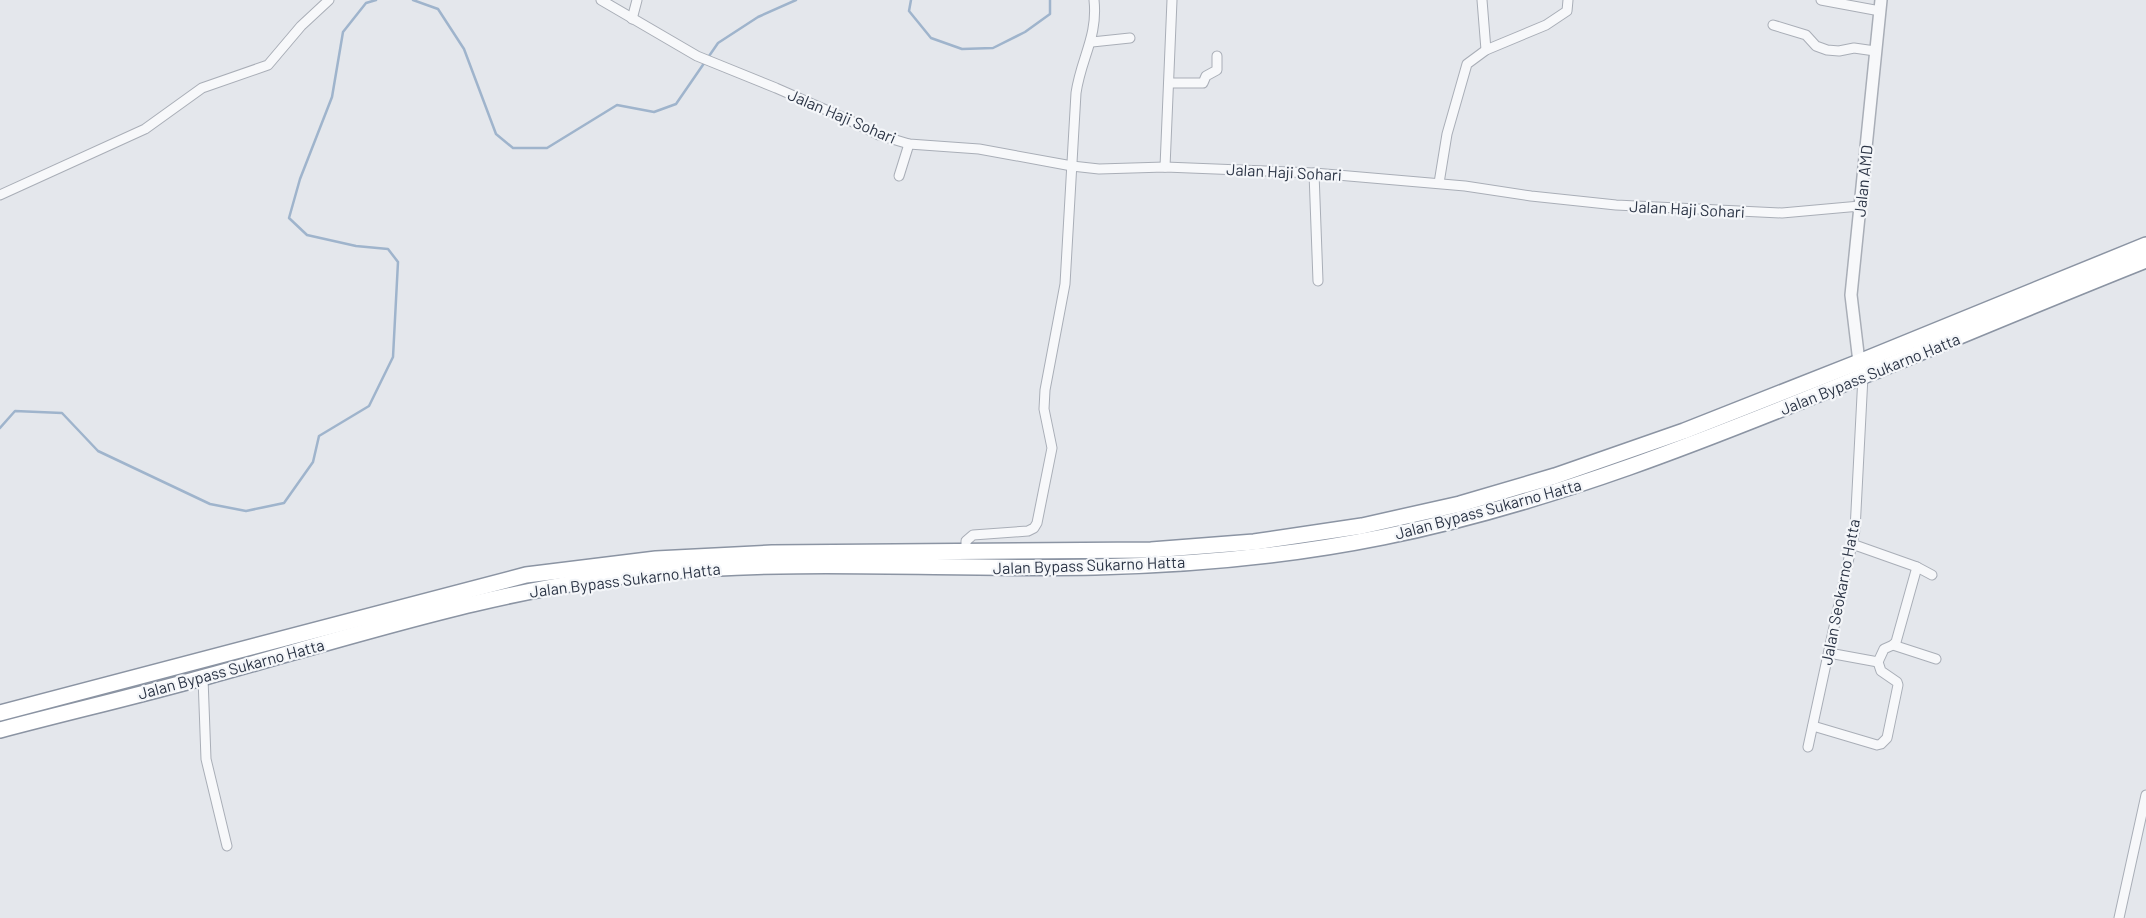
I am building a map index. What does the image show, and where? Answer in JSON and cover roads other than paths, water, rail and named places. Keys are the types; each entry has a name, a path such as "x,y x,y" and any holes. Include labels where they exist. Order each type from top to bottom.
{"highway":[{"name":"Jalan Bypass Sukarno Hatta","path":"0,730 203,678 449,609 520,592 652,573 718,567 778,566 1099,567 1217,560 1376,538 1472,516 1569,489 1687,447 1861,369 1997,313 2146,245"},
{"name":"Jalan Bypass Sukarno Hatta","path":"1997,313 2146,260"},
{"name":"Jalan Bypass Sukarno Hatta","path":"0,713 526,575 656,559 755,554 1151,550 1254,542 1362,526 1460,504 1555,476 1861,369"}],"street":[{"path":"0,195 145,129 202,88 268,65 301,26 329,0"},
{"name":"Jalan Haji Sohari","path":"601,0 698,56 776,88 879,135 909,144 979,149 1099,169 1165,166 1314,173 1438,183 1616,205 1782,213 1860,206"},
{"path":"632,19 637,0"},
{"path":"966,551 966,541 973,535 1028,531 1034,528 1037,522 1052,448 1044,409 1045,390 1065,284 1079,73 1092,42 1095,15 1094,0"},
{"path":"1165,166 1172,0"},
{"path":"1482,0 1486,50"},
{"path":"1438,183 1447,134 1467,64 1486,50 1546,25 1566,12 1568,0"},
{"path":"1821,0 1880,6"},
{"name":"Jalan AMD","path":"1861,369 1851,295 1880,6"},
{"path":"1773,25 1806,35 1816,46 1827,50 1839,52 1854,48 1875,51"},
{"path":"1092,42 1130,38"},
{"path":"1169,83 1203,83 1207,75 1217,70 1217,56"},
{"path":"900,176 909,144"},
{"path":"1314,173 1318,281"},
{"name":"Jalan Seokarno Hatta","path":"1808,747 1855,530 1861,369"},
{"path":"1852,544 1918,567 1932,575"},
{"path":"1813,726 1877,745 1884,742 1887,738 1898,685 1897,682 1881,671 1878,662 1884,649 1896,642 1918,567"},
{"path":"1893,645 1936,659"},
{"path":"1829,653 1878,662"},
{"path":"203,678 206,759 227,846"},
{"path":"2119,918 2146,795"}],"waterway":[{"path":"0,428 15,411 62,413 98,451 210,504 246,511 284,503 313,462 319,436 369,406 393,357 398,262 388,249 356,246 307,235 289,218 300,179 332,97 343,32 366,3 376,0"},
{"path":"413,0 438,9 464,49 496,134 513,148 547,148 617,105 654,112 676,104 718,43 758,17 796,0"},
{"path":"911,0 909,11 931,38 962,49 993,48 1025,32 1050,14 1050,0"}]}
